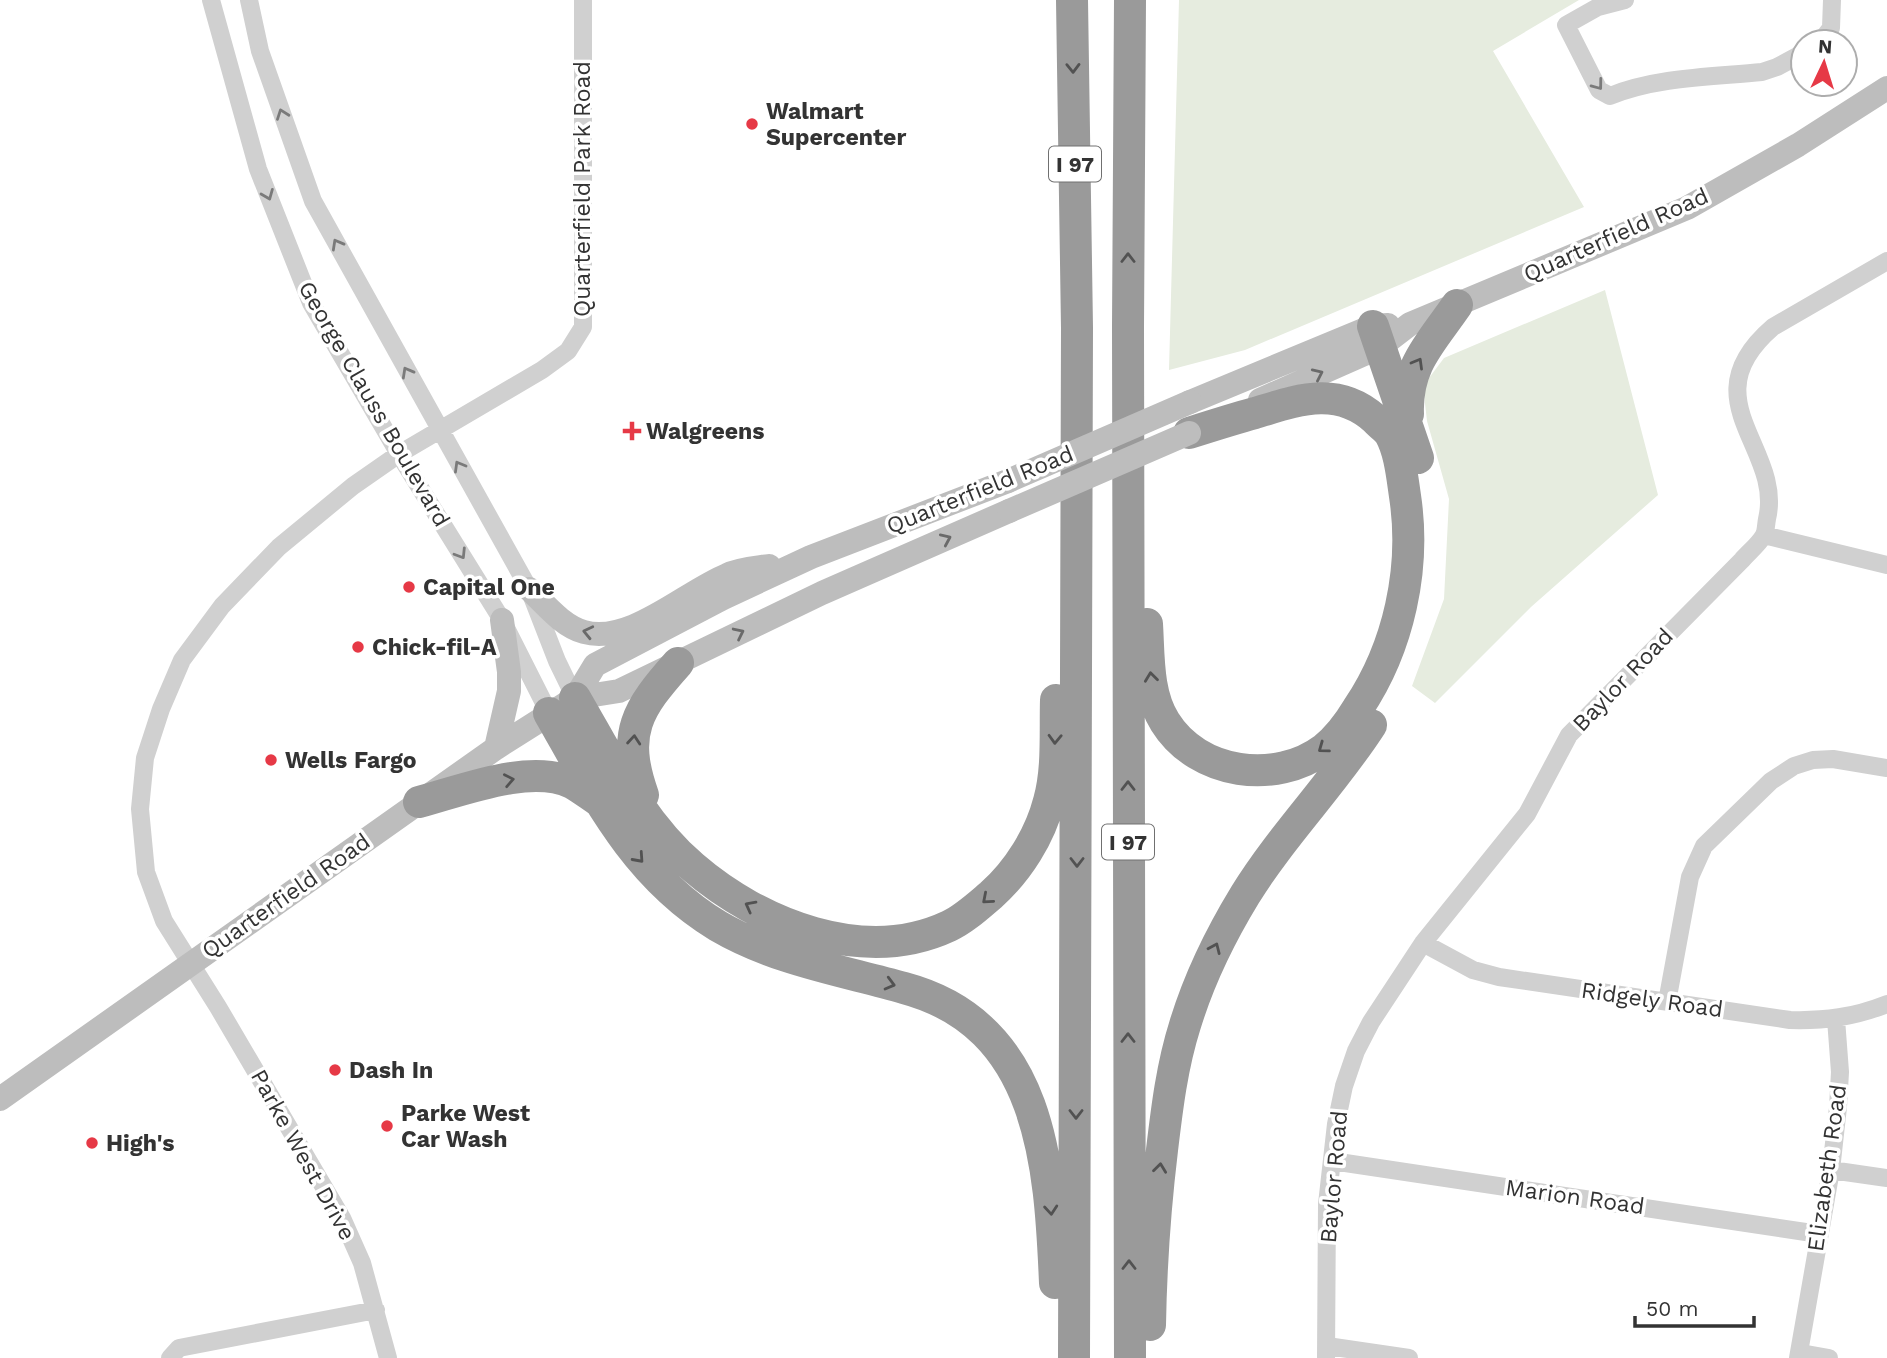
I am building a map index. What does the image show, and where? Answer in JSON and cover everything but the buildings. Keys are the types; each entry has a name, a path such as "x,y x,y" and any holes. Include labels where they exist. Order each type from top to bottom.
{"highway":[{"name":"I 97","path":"1072,0 1077,328 1074,1358"},
{"name":"I 97","path":"1130,0 1130,1358"},
{"path":"1128,327 1153,695 1164,722 1201,757 1228,768 1265,770 1299,763 1324,750 1339,735 1371,689 1386,654 1406,577 1409,538 1399,459 1399,431 1410,379 1416,365 1457,305"},
{"path":"562,705 655,829 692,867 730,895 772,918 838,939 877,942 902,941 925,935 950,926 974,910 1007,878 1037,834 1049,801 1053,779 1058,639 1077,328"},
{"path":"1149,1358 1158,1184 1174,1067 1185,1024 1222,934 1246,892 1364,736 1389,697 1418,624 1426,579 1429,536 1427,495 1399,431 1367,340"},
{"path":"1189,433 1299,399 1317,398 1348,402 1399,431"},
{"path":"655,829 636,775 633,739 636,722 652,692 678,663"},
{"path":"562,705 600,802 630,848 660,881 686,904 751,944 786,958 908,989 944,1004 973,1022 1000,1048 1020,1078 1033,1110 1044,1150 1054,1248 1059,1358"},
{"path":"418,802 513,778 533,776 571,783 600,802"}],"main road":[{"name":"Quarterfield Road","path":"0,1099 418,802 562,705 595,665 723,598 811,557 1008,481 1190,402 1410,324 1688,208 1798,145 1887,88"},
{"name":"Quarterfield Road","path":"562,705 619,691 822,593 1189,433 1367,340"},
{"path":"529,589 565,623 581,632 597,635 617,633 728,574 811,557"},
{"path":"496,748 509,691 502,620"}],"street":[{"name":"George Clauss Boulevard","path":"211,0 258,170 311,303 399,454 502,620 562,705"},
{"name":"George Clauss Boulevard","path":"249,0 260,51 313,201 529,589 557,661 562,705"},
{"name":"Quarterfield Park Road","path":"191,963 164,922 146,873 141,795 145,758 161,709 182,660 222,606 279,547 354,486 399,454 542,370 568,351 583,327 583,0"},
{"path":"1625,0 1598,7 1566,25 1599,90 1610,96 1649,83 1762,72 1789,61"},
{"path":"1831,28 1832,0"},
{"path":"1887,261 1773,327 1759,339 1749,353 1737,389 1738,406 1770,494 1770,509 1764,535 1887,565"},
{"name":"Baylor Road","path":"1327,1352 1327,1204 1332,1161 1339,1111 1356,1051 1371,1022 1423,943 1527,814 1569,735 1764,535"},
{"path":"1667,1002 1690,877 1704,846 1771,781 1794,766 1813,760 1833,759 1887,768"},
{"name":"Ridgely Road","path":"1423,943 1473,970 1499,977 1790,1020 1836,1019 1861,1014 1887,1004"},
{"name":"Parke West Drive","path":"191,963 342,1218 362,1263 388,1358"},
{"name":"Elizabeth Road","path":"1800,1355 1831,1170 1840,1072 1836,1019"},
{"name":"Marion Road","path":"1332,1161 1819,1234"},
{"path":"1831,1170 1887,1178"},
{"path":"170,1358 179,1348 376,1310"},
{"path":"1327,1352 1409,1358"},
{"path":"1800,1355 1829,1358"}],"shaded area":[{"path":"1179,0 1579,0 1493,51 1584,207 1245,350 1169,370"},
{"path":"1605,290 1658,495 1531,607 1435,703 1412,686 1444,599 1449,499 1427,421 1423,386 1444,358"}],"place":[{"name":"Walmart Supercenter","path":"752,124"},
{"name":"Walgreens","path":"632,431"},
{"name":"Capital One","path":"409,587"},
{"name":"Chick-fil-A","path":"358,647"},
{"name":"Wells Fargo","path":"271,760"},
{"name":"Dash In","path":"335,1070"},
{"name":"Parke West Car Wash","path":"387,1126"},
{"name":"High's","path":"92,1143"}]}
